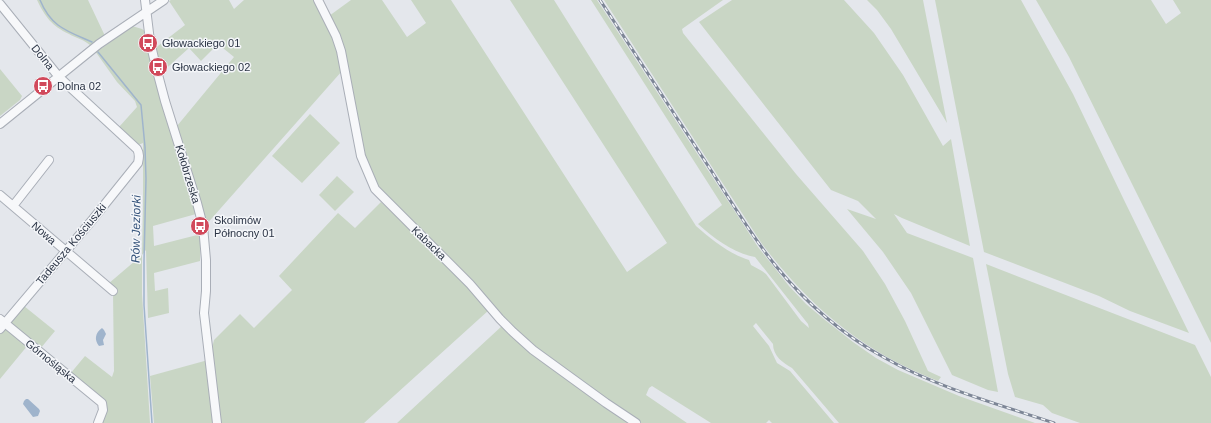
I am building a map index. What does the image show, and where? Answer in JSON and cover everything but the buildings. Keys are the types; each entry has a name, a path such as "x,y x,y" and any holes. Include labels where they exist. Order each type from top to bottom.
{"street":[{"name":"Kołobrzeska","path":"145,0 157,74 203,226 206,260 204,313 217,423"},
{"path":"0,124 99,44 164,0"},
{"name":"Kabacka","path":"318,0 336,36 341,51 361,156 375,189 470,284 512,332 533,350 636,423"},
{"name":"Dolna","path":"0,4 59,77 137,149 140,158"},
{"name":"Tadeusza Kościuszki","path":"2,324 66,251 138,163 140,158"},
{"path":"13,206 50,160"},
{"name":"Nowa","path":"0,195 113,291"},
{"name":"Górnośląska","path":"2,324 102,403 103,410 98,423"}],"green space":[{"path":"37,0 88,0 105,36 91,46 58,28 46,16"},
{"path":"229,0 234,9 244,0 314,0 333,37 342,71 205,226 177,126 234,57 218,44 201,61 189,48 160,74 154,49 185,25 169,1"},
{"path":"351,0 382,0 407,37 426,23 411,0 451,0 627,272 667,243 510,0 554,0 696,226 721,246 734,254 749,260 751,265 766,274 801,321 809,328 808,324 755,257 739,252 725,245 698,224 722,205 591,0 597,0 758,247 789,286 806,304 853,342 876,358 898,370 959,396 1035,423 839,423 792,368 779,359 773,348 773,344 756,323 753,326 769,346 777,363 790,371 834,423 772,423 769,420 766,423 711,423 652,386 649,388 646,395 687,423 640,423 535,347 508,324 472,280 382,191 370,176 364,159 329,16"},
{"path":"604,0 723,0 682,29 683,33 796,174 863,251 885,284 905,321 928,371 941,377 938,381 885,356 862,341 819,308 799,288 762,244"},
{"path":"732,0 844,0 874,33 903,75 943,146 951,139 970,246 894,214 907,233 973,258 998,392 988,390 952,375 911,293 883,252 847,209 876,219 858,201 831,190 699,22"},
{"path":"867,0 923,0 947,123 891,29 877,10"},
{"path":"935,0 1021,0 1073,94 1189,333 1130,311 1099,296 984,252"},
{"path":"1036,0 1151,0 1166,24 1181,13 1173,0 1211,0 1211,343 1069,57"},
{"path":"132,26 142,29 147,33 196,214 153,226 154,246 201,234 200,261 154,273 155,291 168,288 169,313 148,318 146,250 142,255 143,143 138,145 119,127 137,107 135,101 117,82 95,51 100,46 102,48"},
{"path":"0,69 22,96 20,100 0,116"},
{"path":"310,114 340,143 302,183 272,156"},
{"path":"337,176 354,192 335,211 319,195"},
{"path":"381,202 433,250 489,310 364,423 221,423 212,348 214,340 240,314 254,328 292,290 279,276 338,213 355,228"},
{"path":"142,255 142,294 150,423 100,423 105,407 104,399 99,399 70,374 85,356 112,377 114,371 113,293 118,293 108,284"},
{"path":"986,264 1195,345 1211,377 1211,423 1080,423 1052,413 1043,405 1015,397 1008,374"},
{"path":"24,306 55,331 40,349 9,324"},
{"path":"503,325 632,423 397,423"},
{"path":"6,327 28,345 0,379 0,334"},
{"path":"208,360 215,423 154,423 150,376"}],"water":[{"path":"102,328 106,334 103,340 104,345 99,346 96,341 96,337"},
{"path":"26,399 28,399 39,409 40,411 38,416 33,417 23,404"}],"waterway":[{"name":"Rów Jeziorki","path":"40,0 49,16 61,27 92,42"},
{"name":"Rów Jeziorki","path":"98,52 141,105 146,179 144,305 152,423"}],"railway":[{"path":"600,0 755,238 775,265 812,305 854,339 905,369 968,395 1054,423"}],"place":[{"name":"Głowackiego 01","path":"148,43"},
{"name":"Głowackiego 02","path":"158,67"},
{"name":"Dolna 02","path":"43,86"},
{"name":"Skolimów Północny 01","path":"200,226"}]}
